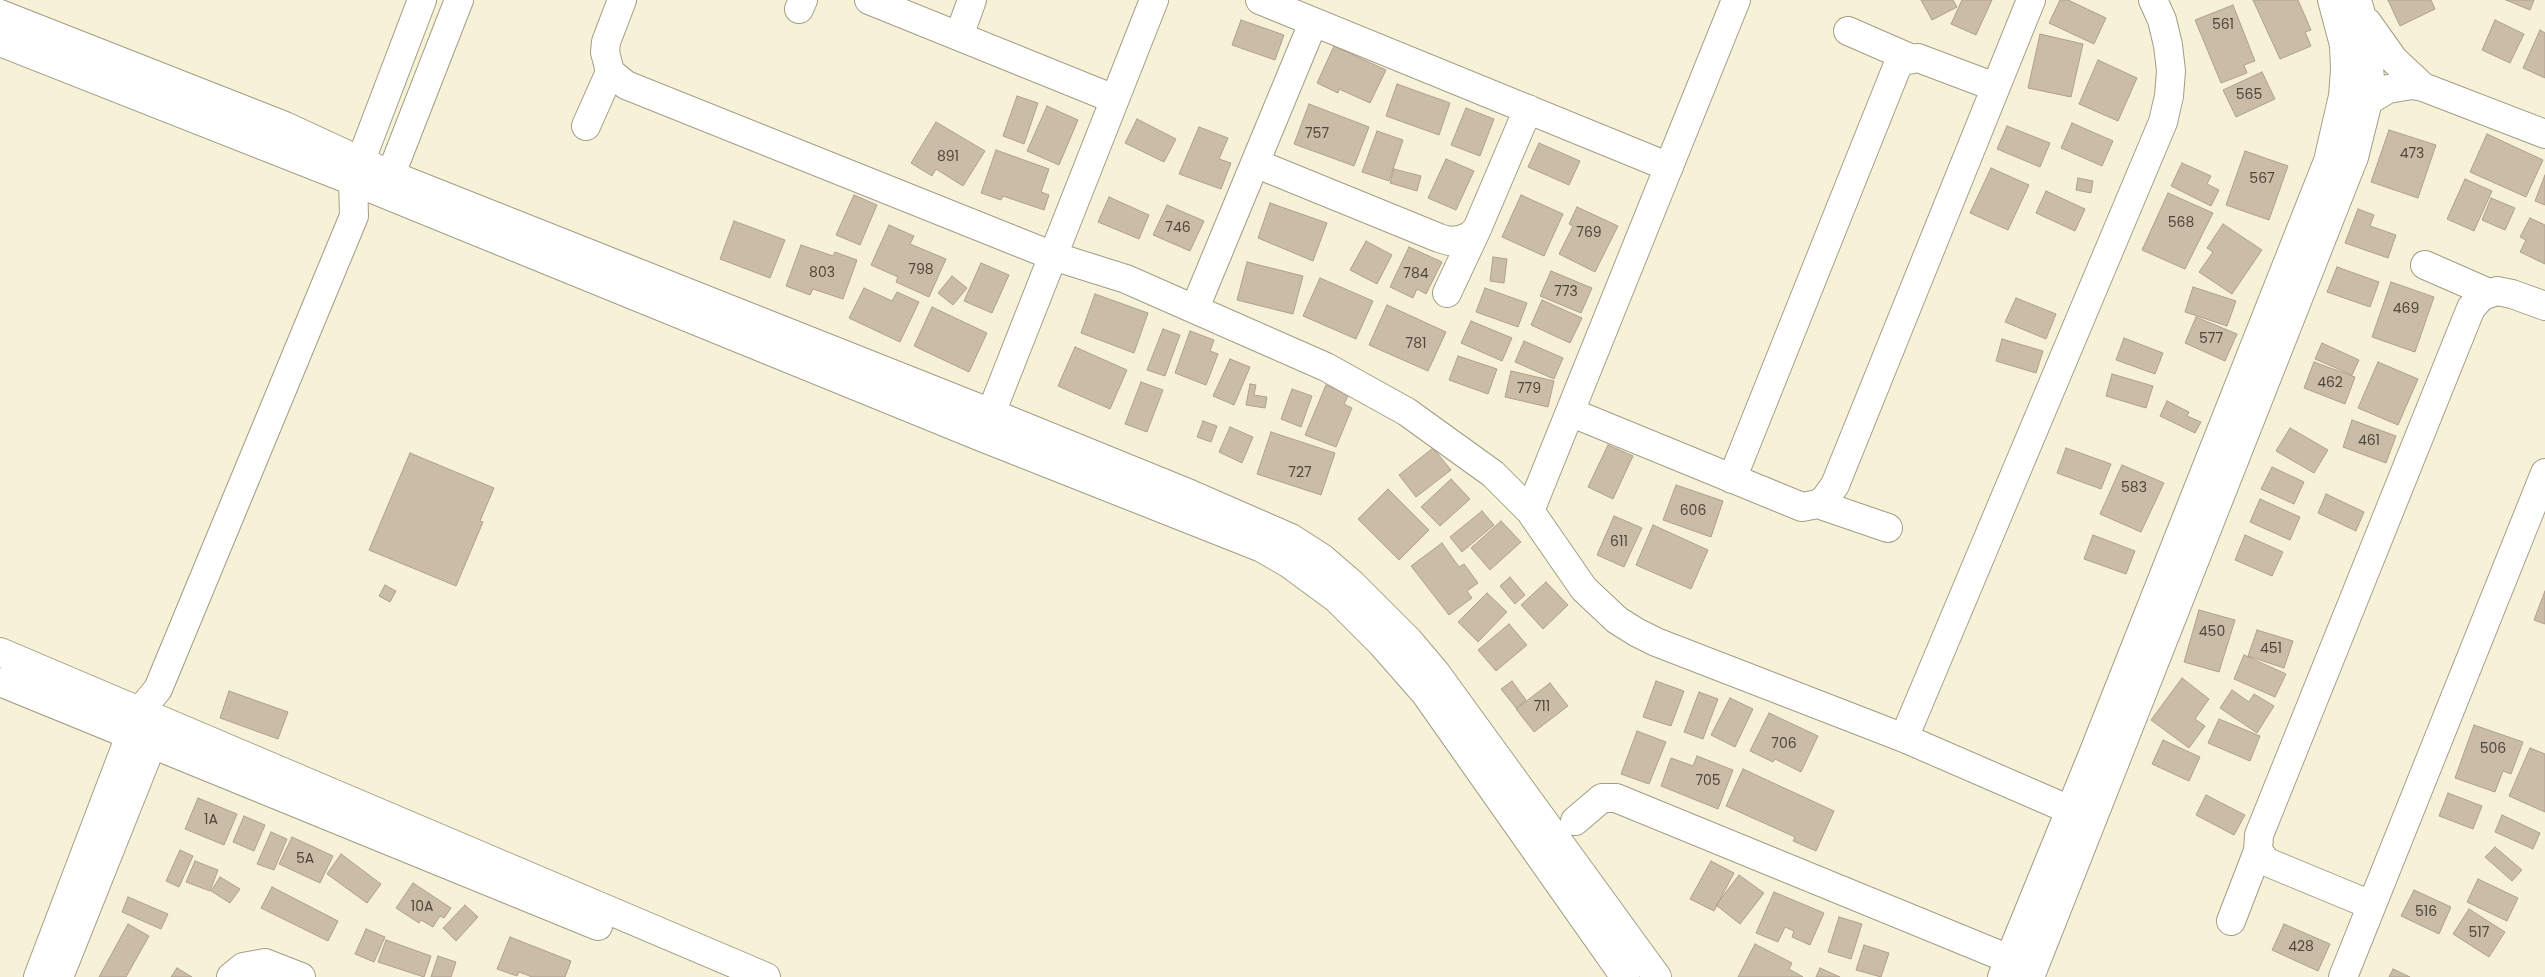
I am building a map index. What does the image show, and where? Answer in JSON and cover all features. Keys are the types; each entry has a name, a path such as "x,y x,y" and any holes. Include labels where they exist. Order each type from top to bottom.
{"street":[{"path":"59,977 158,690 354,216 357,171 422,0"},
{"path":"354,216 387,185 460,0"},
{"path":"622,0 606,42 606,62 610,72 626,85 1053,256 1126,279 1326,367 1399,407 1438,432 1493,474 1530,511 1584,589 1617,620 1636,632 1656,642 1904,738 2070,810"},
{"path":"869,0 1114,99"},
{"path":"959,36 972,0"},
{"path":"991,413 1154,0"},
{"path":"1260,0 1669,167"},
{"path":"1530,511 1736,0"},
{"path":"1570,412 1802,507 1818,504 1825,499 1835,485 2031,0"},
{"path":"1904,738 2163,122 2169,96 2171,71 2168,45 2162,20 2153,0"},
{"path":"2026,972 2103,759 2328,161 2343,96 2345,70 2344,45 2332,0"},
{"path":"2026,972 2070,810 2103,759 2345,184 2368,101 2370,55 2359,5"},
{"path":"2359,5 2381,44 2408,74 2423,87"},
{"path":"0,14 286,126 357,171"},
{"path":"1195,308 1313,23"},
{"path":"1848,31 1910,58 1926,60 1995,87"},
{"path":"0,42 357,171 387,185 1187,505 1266,526 1307,548 1337,570 1381,611 1436,673 1657,977"},
{"path":"1732,479 1893,74 1903,61 1910,58"},
{"path":"586,126 610,72"},
{"path":"2368,101 2378,94 2394,88 2412,85 2423,87 2545,134"},
{"path":"1447,293 1477,229 1528,109"},
{"path":"1254,163 1449,241 1470,236 1477,229"},
{"path":"387,185 991,413 1187,505 1288,563 1337,600 1382,644 1444,719 1625,977"},
{"path":"2425,265 2489,293"},
{"path":"2231,921 2258,851 2259,835 2471,308 2482,296 2504,291 2545,306"},
{"path":"2343,977 2491,613 2545,473"},
{"path":"1818,504 1888,528"},
{"path":"0,652 145,728 721,977"},
{"path":"0,682 145,728 766,977"},
{"path":"38,977 145,728"},
{"path":"1575,821 1602,798 1616,798 2026,972"},
{"path":"2258,851 2262,858 2273,866 2371,905"},
{"path":"230,977 243,967 264,963 301,977"}],"building":[{"path":"1921,0 1953,0 1957,7 1932,20"},
{"path":"1962,0 1992,0 1976,35 1951,24"},
{"path":"2060,0 2068,0 2106,18 2094,44 2049,23"},
{"path":"2253,0 2298,0 2311,30 2305,32 2311,46 2280,59"},
{"path":"2388,0 2431,0 2435,9 2400,26"},
{"path":"2506,0 2534,0 2530,10"},
{"path":"2233,5 2255,61 2244,65 2247,73 2221,83 2195,20"},
{"path":"1241,20 1284,35 1275,60 1232,45"},
{"path":"2495,20 2524,34 2510,63 2482,50"},
{"path":"2540,30 2545,33 2545,78 2523,68"},
{"path":"2040,34 2083,44 2071,97 2028,88"},
{"path":"1334,46 1386,70 1370,103 1339,89 1338,93 1317,83"},
{"path":"2098,60 2137,78 2118,121 2079,104"},
{"path":"2262,72 2275,99 2236,117 2223,90"},
{"path":"1397,84 1450,103 1439,135 1386,116"},
{"path":"1017,96 1038,103 1024,144 1003,136"},
{"path":"1309,104 1369,127 1354,166 1294,144"},
{"path":"1047,106 1078,120 1059,165 1027,151"},
{"path":"1466,108 1494,119 1480,156 1451,145"},
{"path":"1137,119 1176,139 1164,162 1125,143"},
{"path":"936,122 985,151 963,186 936,169 932,176 911,163"},
{"path":"2072,123 2113,141 2102,166 2061,148"},
{"path":"2007,126 2050,143 2040,167 1997,149"},
{"path":"1199,127 1228,138 1219,159 1231,163 1221,189 1179,174"},
{"path":"2389,130 2436,145 2418,198 2371,182"},
{"path":"1377,131 1403,140 1389,181 1362,172"},
{"path":"2487,134 2543,160 2526,197 2470,172"},
{"path":"1539,143 1580,161 1569,185 1528,167"},
{"path":"996,150 1049,169 1041,192 1049,195 1044,210 1003,196 1001,200 981,193"},
{"path":"2245,151 2288,166 2269,220 2226,205"},
{"path":"1446,159 1474,171 1456,210 1428,198"},
{"path":"2182,163 2211,176 2207,184 2219,190 2211,206 2171,186"},
{"path":"1991,168 2029,185 2008,230 1970,213"},
{"path":"1394,169 1421,176 1417,191 1390,183"},
{"path":"2545,175 2545,205 2535,201"},
{"path":"2078,178 2093,181 2091,193 2076,190"},
{"path":"2465,179 2492,191 2474,231 2447,219"},
{"path":"2046,191 2085,209 2075,231 2036,213"},
{"path":"2168,193 2213,213 2185,269 2142,250"},
{"path":"854,195 877,205 860,245 836,235"},
{"path":"1521,195 1563,214 1544,256 1502,237"},
{"path":"1109,197 1149,215 1139,239 1098,222"},
{"path":"2491,198 2515,208 2505,230 2482,220"},
{"path":"1270,203 1327,223 1313,261 1258,238"},
{"path":"1167,205 1204,221 1190,251 1153,235"},
{"path":"1577,207 1618,226 1595,272 1559,254 1573,226 1569,224"},
{"path":"2358,209 2374,215 2370,226 2396,235 2388,258 2345,243"},
{"path":"2530,218 2545,225 2545,264 2520,252 2526,240 2520,237"},
{"path":"734,221 785,240 770,278 720,259"},
{"path":"2223,224 2262,250 2232,294 2199,272 2213,252 2207,248"},
{"path":"889,225 914,236 910,244 946,259 929,297 896,282 898,277 871,265"},
{"path":"1366,241 1392,255 1377,284 1350,270"},
{"path":"801,245 833,256 835,252 857,260 843,299 813,289 810,295 786,286"},
{"path":"1409,247 1442,262 1426,294 1417,289 1413,298 1390,287"},
{"path":"1493,257 1507,259 1504,283 1490,281"},
{"path":"1247,262 1303,276 1293,314 1237,300"},
{"path":"981,263 1009,275 992,313 964,301"},
{"path":"2337,267 2379,282 2370,307 2327,292"},
{"path":"1551,271 1592,288 1581,313 1540,296"},
{"path":"952,276 967,288 953,305 938,293"},
{"path":"1320,278 1373,301 1356,339 1303,316"},
{"path":"2391,282 2434,297 2415,352 2372,337"},
{"path":"2193,287 2236,301 2227,326 2185,312"},
{"path":"864,288 892,301 897,292 919,302 900,342 849,318"},
{"path":"1485,288 1527,303 1518,327 1476,312"},
{"path":"1095,294 1148,313 1134,353 1081,333"},
{"path":"2016,298 2056,314 2046,339 2005,322"},
{"path":"1542,300 1582,318 1570,343 1531,325"},
{"path":"1387,305 1446,332 1428,371 1369,345"},
{"path":"932,307 987,333 969,372 914,346"},
{"path":"2196,317 2237,334 2225,361 2185,343"},
{"path":"1471,321 1512,338 1502,361 1461,343"},
{"path":"1163,329 1180,335 1165,376 1147,370"},
{"path":"1190,331 1214,340 1210,351 1218,354 1206,385 1175,373"},
{"path":"2124,338 2163,353 2155,374 2116,360"},
{"path":"2002,339 2043,351 2036,373 1996,361"},
{"path":"1524,341 1563,358 1554,379 1515,362"},
{"path":"2322,343 2359,360 2352,375 2315,359"},
{"path":"1075,347 1127,370 1110,409 1058,386"},
{"path":"1458,356 1497,369 1488,394 1449,380"},
{"path":"1230,359 1250,367 1234,405 1213,396"},
{"path":"2314,362 2355,377 2345,404 2304,388"},
{"path":"2378,362 2418,379 2398,425 2358,408"},
{"path":"1511,371 1554,381 1548,407 1505,397"},
{"path":"2112,374 2153,386 2146,408 2106,396"},
{"path":"1141,382 1163,390 1147,432 1125,424"},
{"path":"1250,384 1256,385 1254,395 1267,397 1265,408 1246,405"},
{"path":"1326,385 1349,394 1344,404 1352,408 1336,447 1305,435"},
{"path":"1292,389 1312,396 1301,427 1281,419"},
{"path":"2167,401 2189,412 2187,416 2201,422 2195,433 2160,416"},
{"path":"2352,420 2396,436 2386,463 2343,447"},
{"path":"1203,421 1217,426 1211,442 1197,437"},
{"path":"1230,427 1253,437 1242,463 1219,452"},
{"path":"2290,428 2328,450 2314,473 2276,451"},
{"path":"1271,432 1335,453 1321,495 1257,474"},
{"path":"1608,445 1633,456 1613,499 1588,487"},
{"path":"1433,448 1451,470 1416,497 1399,475"},
{"path":"2066,448 2111,464 2101,489 2057,473"},
{"path":"410,453 494,488 480,521 483,522 456,586 369,550"},
{"path":"2122,465 2164,483 2141,532 2100,514"},
{"path":"2272,467 2304,482 2294,504 2261,489"},
{"path":"1451,479 1470,499 1440,526 1421,507"},
{"path":"1676,485 1723,501 1711,537 1663,520"},
{"path":"1388,489 1429,530 1399,560 1358,519"},
{"path":"2326,494 2364,512 2356,531 2318,513"},
{"path":"2260,499 2300,517 2290,540 2250,522"},
{"path":"1482,511 1494,525 1462,552 1450,537"},
{"path":"1614,516 1642,528 1624,567 1597,555"},
{"path":"1501,521 1521,542 1490,570 1471,548"},
{"path":"1653,525 1708,550 1691,589 1636,565"},
{"path":"2093,535 2135,551 2126,574 2084,559"},
{"path":"2245,535 2283,552 2272,576 2235,560"},
{"path":"1442,543 1459,567 1464,564 1478,583 1467,591 1472,598 1449,615 1411,566"},
{"path":"1510,577 1525,595 1515,604 1500,586"},
{"path":"1546,582 1568,605 1543,629 1521,605"},
{"path":"385,585 396,591 390,602 379,596"},
{"path":"2545,591 2545,624 2534,620"},
{"path":"1487,593 1507,612 1478,642 1458,622"},
{"path":"2199,610 2235,620 2219,672 2184,662"},
{"path":"1509,624 1527,645 1496,671 1478,650"},
{"path":"2257,630 2293,641 2284,668 2248,656"},
{"path":"2244,655 2286,674 2275,697 2234,679"},
{"path":"2182,678 2209,699 2195,719 2205,726 2189,748 2151,720"},
{"path":"1512,681 1526,700 1516,708 1501,689"},
{"path":"1656,681 1684,691 1671,726 1643,717"},
{"path":"1550,683 1568,706 1534,732 1516,709"},
{"path":"2232,690 2249,702 2254,694 2274,706 2257,733 2220,708"},
{"path":"229,691 288,712 278,739 220,718"},
{"path":"1699,692 1718,699 1703,739 1684,732"},
{"path":"1730,698 1753,709 1735,747 1711,735"},
{"path":"1769,713 1818,736 1801,772 1775,759 1773,762 1750,751"},
{"path":"2219,719 2260,736 2250,761 2208,743"},
{"path":"2474,725 2523,742 2511,774 2503,771 2495,792 2455,778"},
{"path":"1637,731 1666,742 1649,784 1621,774"},
{"path":"2163,740 2200,757 2189,781 2152,764"},
{"path":"2530,748 2545,754 2545,812 2509,796"},
{"path":"1697,756 1733,770 1718,809 1661,786 1671,758 1693,766"},
{"path":"1743,769 1834,811 1816,851 1793,841 1795,837 1726,806"},
{"path":"2448,793 2482,806 2473,829 2439,816"},
{"path":"2206,795 2245,815 2234,835 2196,815"},
{"path":"198,798 237,814 224,845 185,829"},
{"path":"2502,815 2540,833 2533,849 2495,832"},
{"path":"244,816 265,825 254,851 233,842"},
{"path":"271,832 287,839 274,870 257,864"},
{"path":"292,837 333,856 320,883 279,864"},
{"path":"2495,847 2522,870 2512,881 2485,857"},
{"path":"180,850 193,856 179,887 166,881"},
{"path":"341,854 381,884 367,903 327,874"},
{"path":"195,861 218,870 210,891 186,882"},
{"path":"1711,861 1734,873 1714,911 1690,899"},
{"path":"1739,875 1764,893 1740,924 1716,905"},
{"path":"220,877 240,889 230,903 211,891"},
{"path":"2478,879 2518,898 2507,921 2467,902"},
{"path":"413,883 451,908 444,918 440,916 433,927 421,920 419,923 396,908"},
{"path":"272,887 338,921 328,941 261,908"},
{"path":"2414,890 2451,907 2439,934 2401,916"},
{"path":"1774,892 1824,913 1810,945 1792,937 1794,931 1785,927 1778,942 1756,933"},
{"path":"128,897 168,914 161,929 122,912"},
{"path":"465,905 478,917 456,941 443,928"},
{"path":"2469,909 2505,932 2489,957 2453,934"},
{"path":"1839,917 1862,924 1851,959 1828,952"},
{"path":"128,924 149,936 126,977 99,977"},
{"path":"2284,924 2330,944 2318,971 2272,950"},
{"path":"366,929 385,937 374,962 355,954"},
{"path":"510,937 571,961 565,977 532,977 519,972 517,976 497,969"},
{"path":"386,940 431,956 424,977 378,962"},
{"path":"1755,944 1792,963 1789,969 1803,977 1738,977"},
{"path":"1864,945 1889,953 1881,977 1856,970"},
{"path":"438,956 456,962 451,977 431,977"},
{"path":"177,968 192,977 171,977"},
{"path":"1820,968 1840,977 1816,977"},
{"path":"2393,969 2410,977 2389,977"}]}
